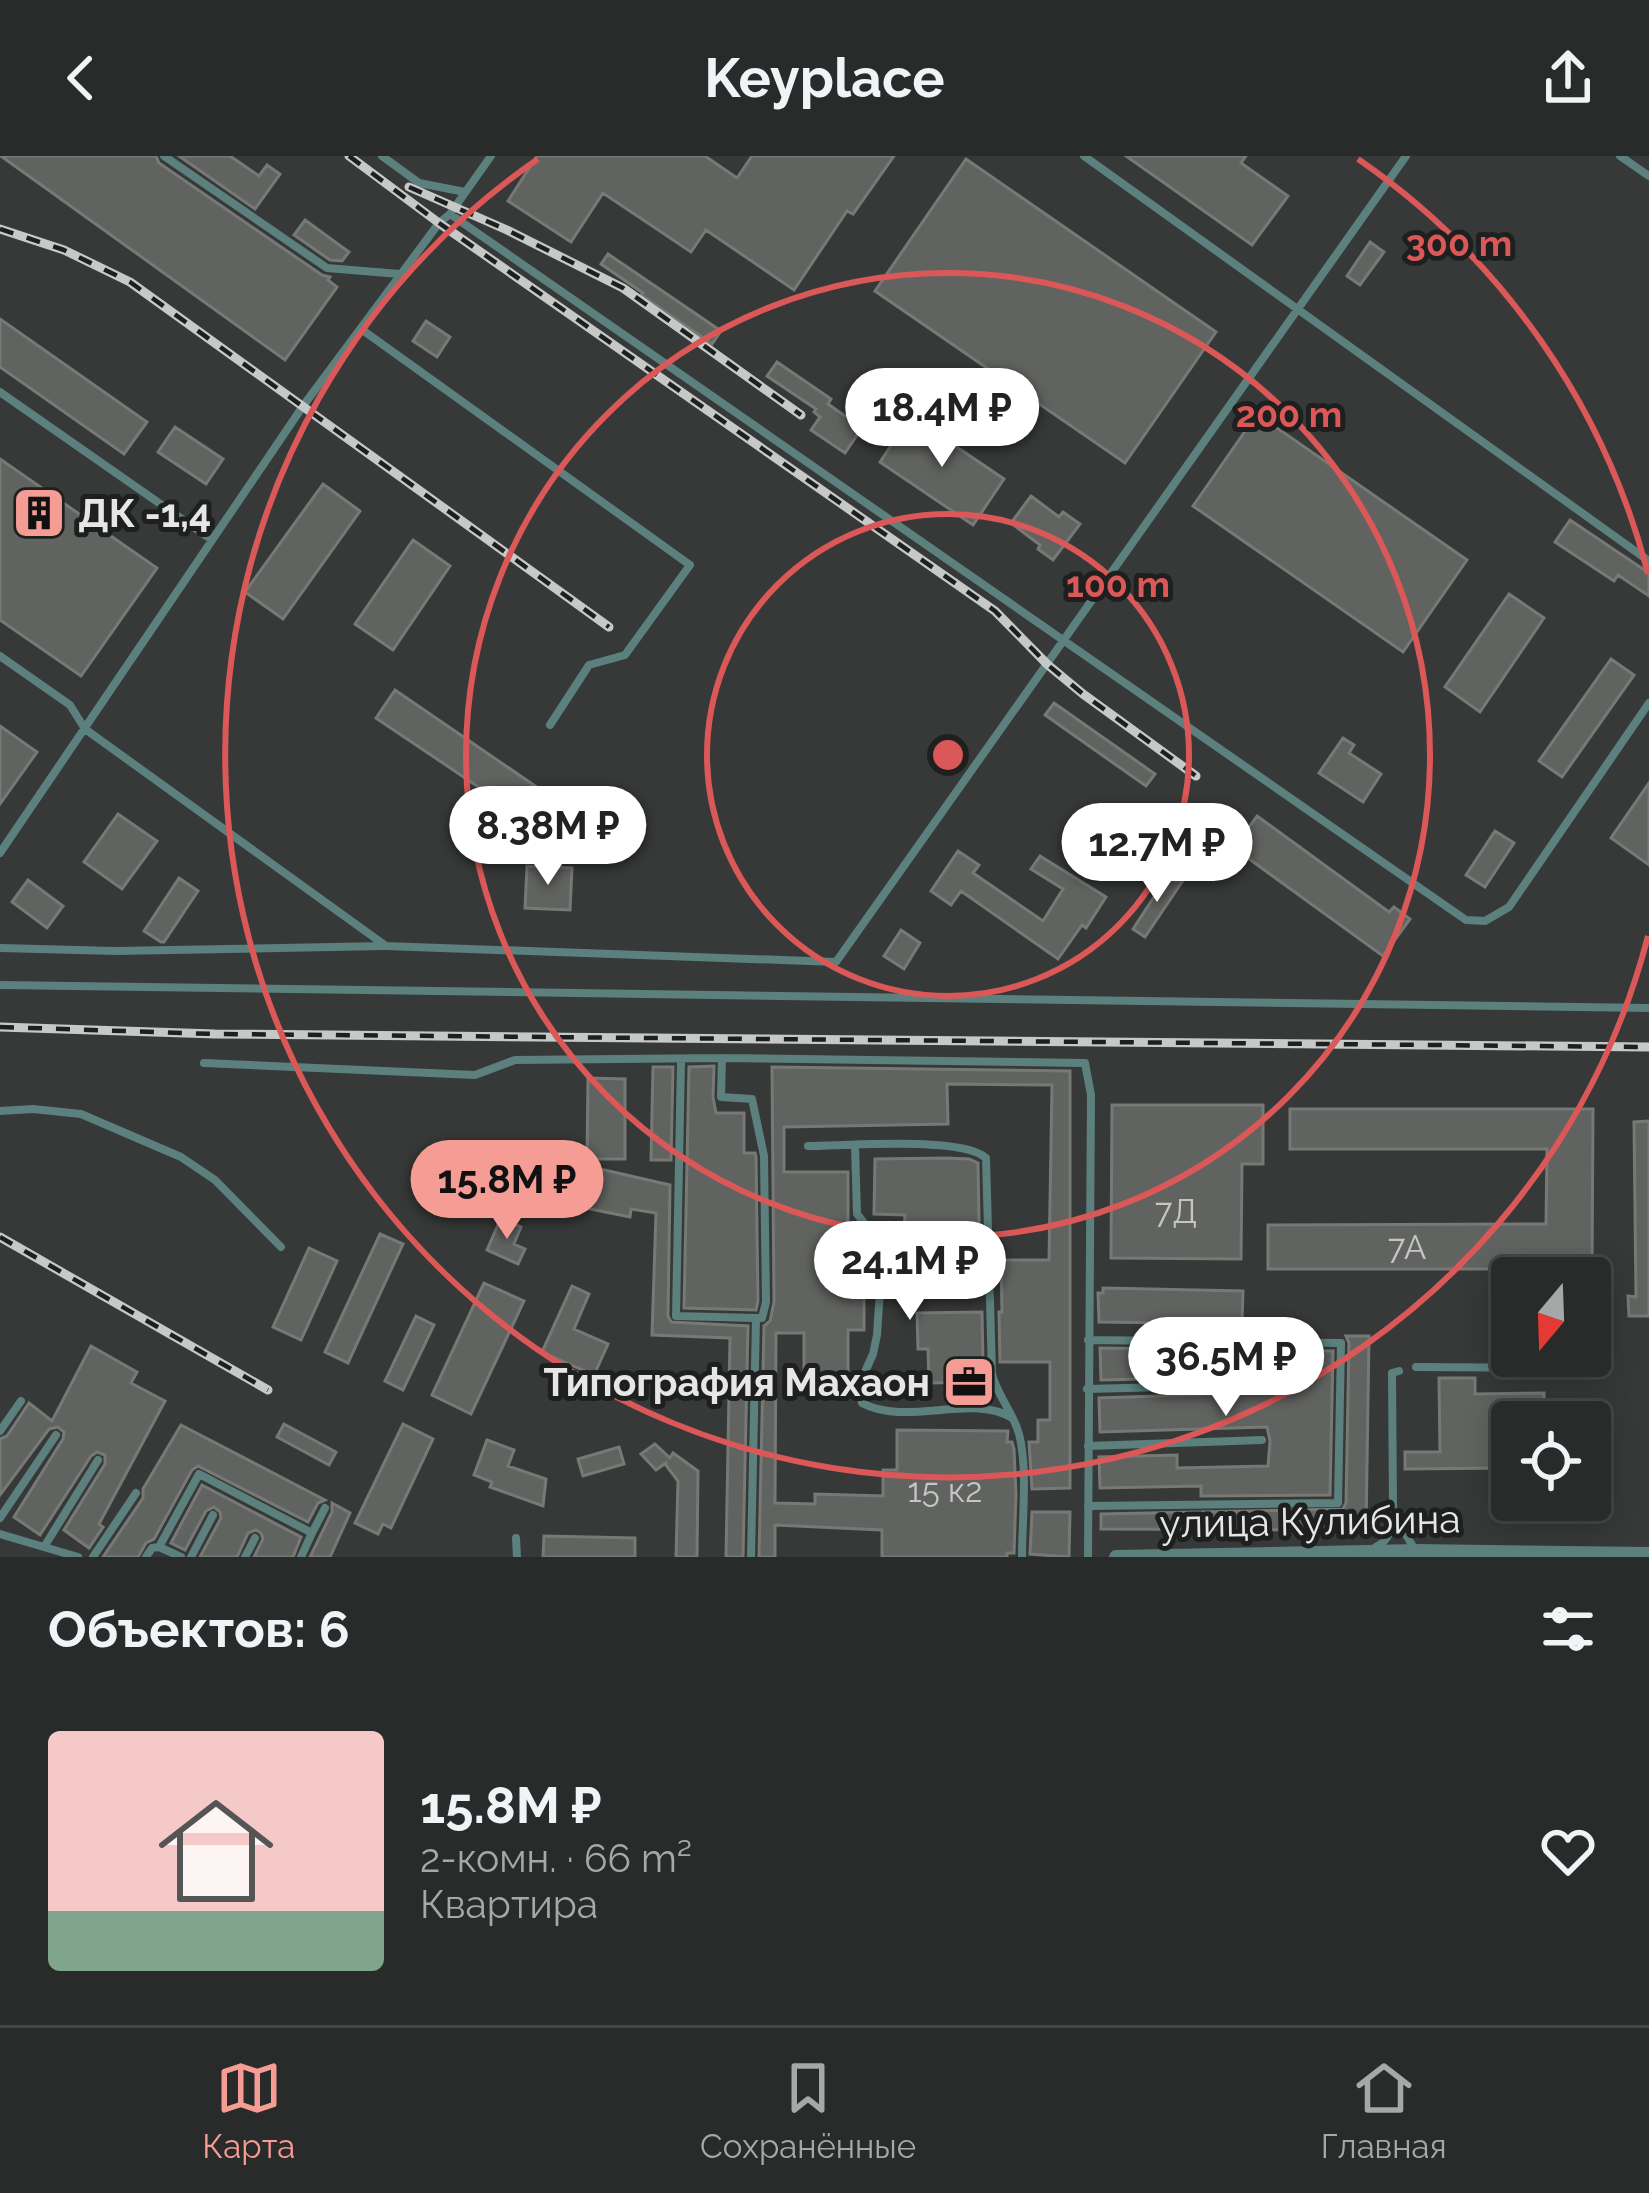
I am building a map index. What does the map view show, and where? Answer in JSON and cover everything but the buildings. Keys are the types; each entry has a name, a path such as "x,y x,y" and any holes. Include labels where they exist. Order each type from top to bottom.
{"street":[{"name":"улица Кулибина","path":"1116,1557 1349,1552 1649,1554"}],"lane":[{"path":"164,156 327,268 402,274"},
{"path":"382,156 419,183 465,192"},
{"path":"0,853 303,406 491,156"},
{"path":"1084,156 1096,160 1649,561"},
{"path":"0,946 116,951 386,946 836,962 1406,156"},
{"path":"1620,156 1649,176"},
{"path":"451,214 1466,920 1485,921 1509,907 1649,703"},
{"path":"361,329 690,565 626,655 589,665 550,725"},
{"path":"0,392 212,540"},
{"path":"0,656 70,705 85,729 386,946"},
{"path":"0,985 1649,1008"},
{"path":"681,1060 676,1316 761,1318 766,1302 761,1137 752,1099 721,1097 722,1058"},
{"path":"204,1063 475,1075 515,1060 1084,1064 1090,1095 1088,1557"},
{"path":"0,1112 34,1109 81,1114 181,1157 215,1180 281,1247"},
{"path":"808,1146 933,1144 965,1147 986,1158 992,1374 1014,1419 1023,1454 1022,1557"},
{"path":"855,1146 857,1214 877,1239 881,1276 878,1335 860,1383 862,1403 875,1411 893,1413 977,1410 1003,1412 1014,1419"},
{"path":"752,1557 756,1318"},
{"path":"1088,1340 1340,1343 1338,1504 1088,1506"},
{"path":"1416,1367 1491,1367"},
{"path":"1349,1552 1379,1546 1391,1526 1393,1373 1399,1371"},
{"path":"1087,1389 1279,1384"},
{"path":"0,1431 21,1401"},
{"path":"0,1518 56,1435"},
{"path":"1088,1446 1262,1440"},
{"path":"44,1547 98,1460"},
{"path":"159,1547 199,1474 312,1533"},
{"path":"93,1557 136,1493"},
{"path":"1393,1507 1416,1554"},
{"path":"301,1557 325,1508"},
{"path":"191,1557 213,1515"},
{"path":"0,1534 78,1557"},
{"path":"245,1557 255,1538"},
{"path":"516,1538 517,1557"},
{"path":"146,1557 159,1547 182,1557"}],"railway":[{"path":"349,156 995,611 1083,694 1196,776"},
{"path":"409,187 623,288 801,415"},
{"path":"0,229 64,250 130,282 609,627"},
{"path":"0,1027 215,1034 1649,1047"},
{"path":"0,1237 268,1390"}],"place":[{"name":"ДК -1,4","path":"39,513"},
{"name":"Типография Махаон","path":"969,1382"}]}
